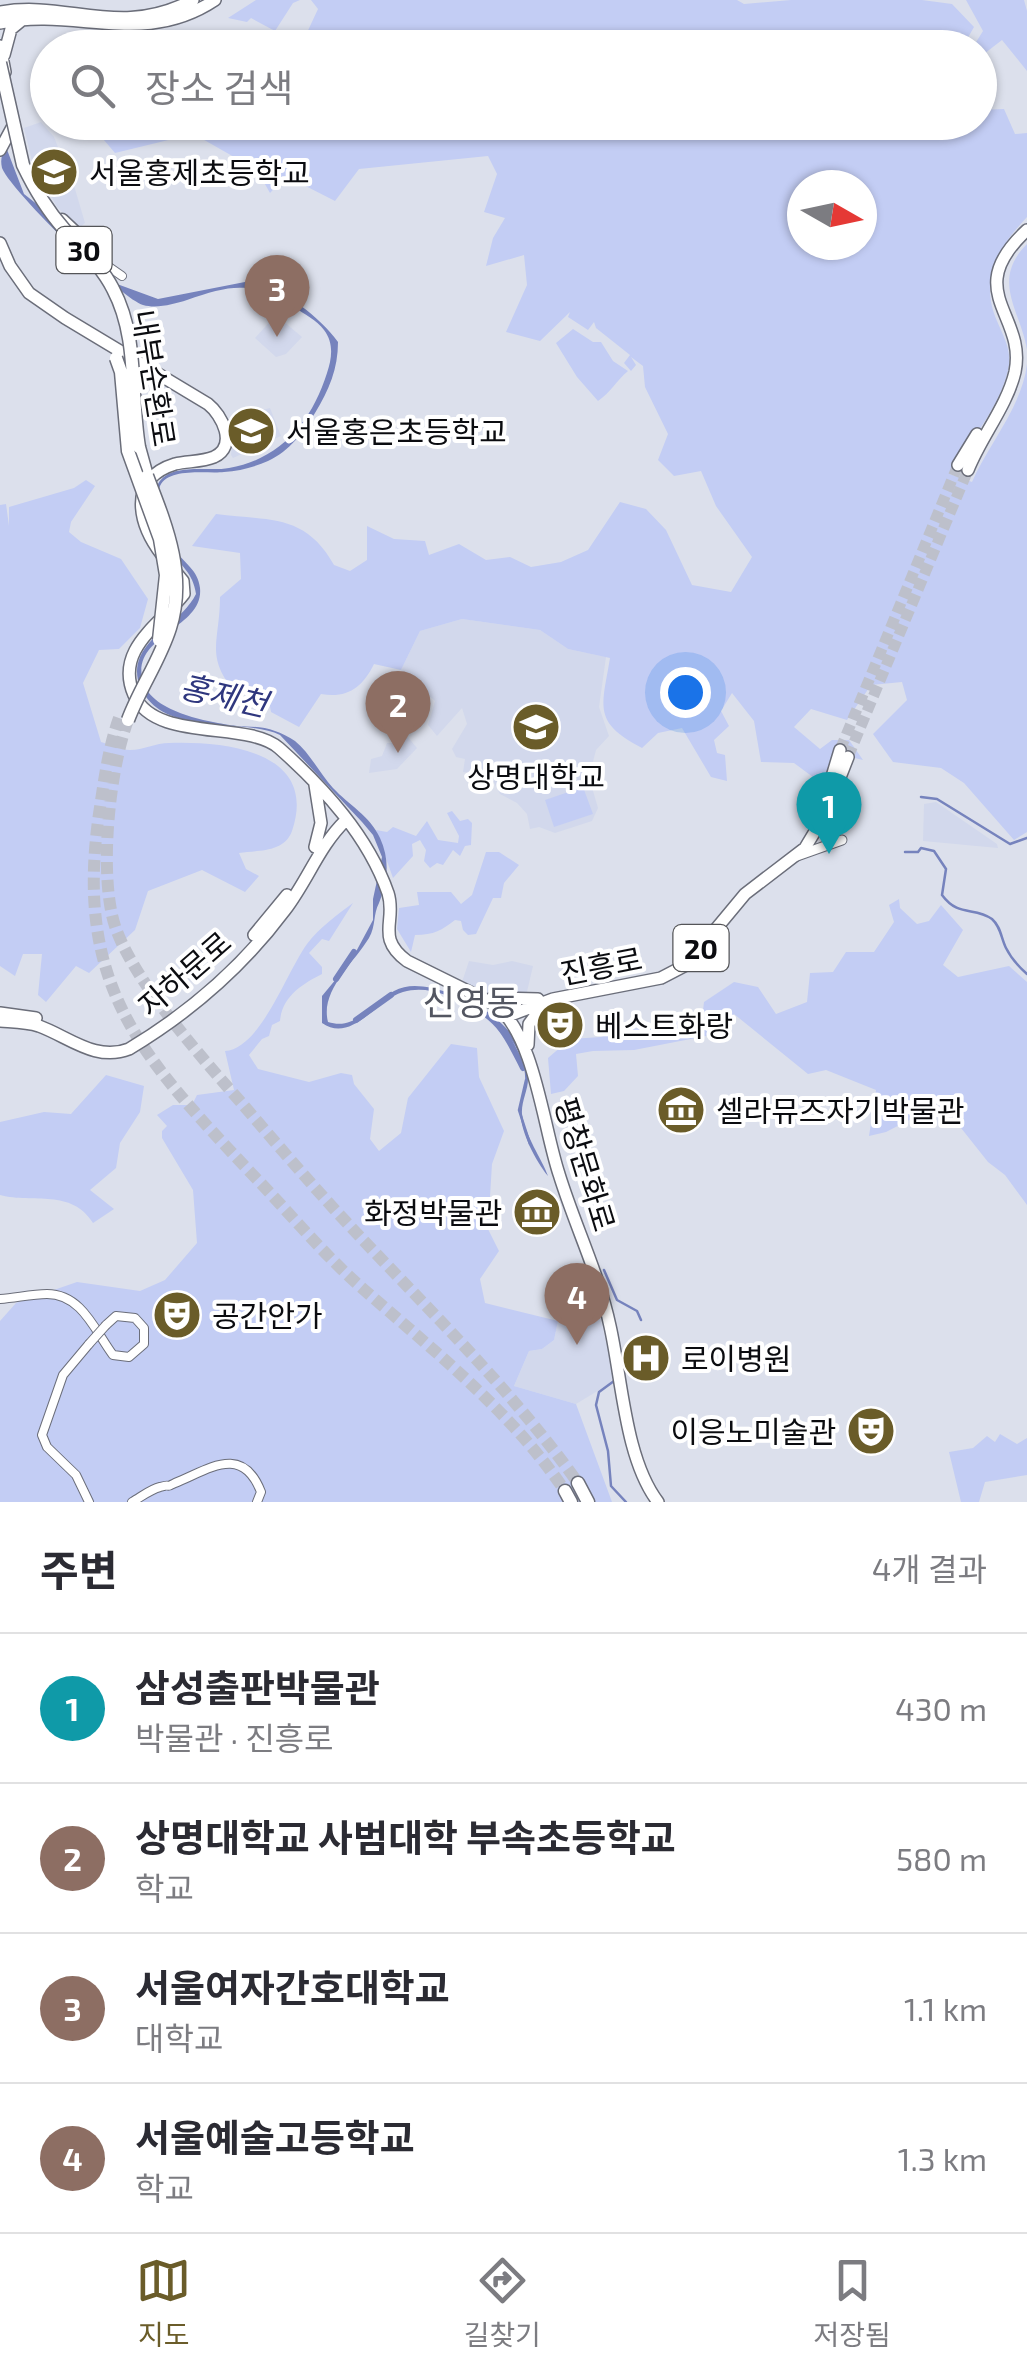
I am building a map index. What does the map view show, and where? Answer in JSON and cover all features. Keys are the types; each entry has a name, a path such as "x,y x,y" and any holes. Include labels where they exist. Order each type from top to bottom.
{"highway":[{"name":"내부순환로","path":"1,56 23,165 30,180 46,207 96,262 121,307 131,341 136,448"},
{"name":"내부순환로","path":"0,85 26,187 58,232 96,272 116,308 125,340 136,448 144,477 162,536 171,573 170,600 160,640 124,719 170,628 177,590 173,549 144,477"},
{"path":"53,212 96,252 118,283 136,336 133,388"},
{"path":"114,352 121,372 128,452 160,539 166,575 160,640"},
{"path":"572,1492 588,1502"}],"main road":[{"path":"4,9 140,18 194,0"},
{"path":"0,23 23,19 146,26 178,19 215,0"},
{"path":"6,136 1,56 10,29 23,19"},
{"path":"0,85 8,124 6,136"},
{"path":"963,468 1013,380 1016,344 1001,306 998,278 1007,252 1027,230"},
{"path":"0,242 10,266 29,293 114,352 208,404 218,412 224,425 226,443 220,453 168,467 147,487 141,504 146,533 185,586 182,598 135,648 130,664 133,690 146,709 167,721 272,743 316,786 324,802 359,834 388,892 388,934 396,952 496,1004 508,1016"},
{"name":"진흥로","path":"508,1016 553,999 672,974 696,955 745,894 820,836 844,754"},
{"path":"315,846 324,802"},
{"name":"자하문로","path":"0,1019 23,1022 96,1051 124,1052 208,993 277,921 344,817"},
{"name":"자하문로","path":"0,1019 42,1024 104,1047 118,1046 148,1029 204,987 255,934 289,893 323,832 344,817"},
{"path":"328,838 345,832 359,834"},
{"path":"473,993 508,1000 553,999"},
{"path":"532,1069 527,1030 536,1012 553,999"},
{"name":"평창문화로","path":"508,1016 532,1069 551,1150 602,1292 638,1462 658,1502"}],"street":[{"path":"6,136 53,212"},
{"path":"6,136 27,183 46,212 102,264 122,276"},
{"path":"0,1299 48,1294 68,1297 78,1304 117,1358 134,1355 144,1344 144,1328 135,1318 116,1316 106,1325 89,1344 63,1375 42,1433 44,1444 76,1475 89,1502"},
{"path":"132,1502 155,1488 173,1485 228,1462 241,1466 257,1483 257,1502"}],"shaded area":[{"path":"256,0 300,0 293,3 276,30 251,18 247,22 228,18"},
{"path":"311,0 737,0 744,4 922,0 952,4 974,27 308,30 318,9"},
{"path":"966,0 1024,0 1027,71 1002,40 997,44 997,30 982,30"},
{"path":"997,109 1004,109 1015,134 1027,133 1027,217 1000,252 991,278 992,306 1006,342 1009,365 993,407 950,474 972,482 1019,395 1027,364 1027,832 1014,840 964,783 941,768 893,762 873,734 907,700 902,682 871,685 847,720 811,709 794,727 820,749 832,740 849,740 863,760 838,754 825,786 794,763 761,762 754,721 732,693 721,711 729,726 714,740 717,753 725,755 727,781 711,777 682,728 658,733 642,748 615,730 604,712 610,658 568,649 540,630 462,619 420,631 401,670 374,664 353,690 339,695 321,694 299,727 271,712 268,696 236,693 220,669 216,648 220,597 241,579 240,553 192,546 216,514 269,520 298,528 323,548 334,565 350,571 367,560 367,526 394,539 425,541 429,555 459,544 486,560 510,557 531,567 561,562 588,550 620,502 646,509 666,530 692,585 731,592 752,557 716,506 701,471 674,476 658,460 668,434 645,387 643,366 631,357 636,365 631,371 624,363 630,355 596,328 594,322 588,330 568,317 570,312 540,341 506,332 527,285 524,255 486,266 493,238 505,218 484,212 497,174 488,156 359,169 335,201 286,176 270,193 257,170 204,140 997,140"},
{"name":"서울홍제초등학교","path":"30,126 30,140 55,140 68,165 85,223 79,228 57,207 32,161 24,128"},
{"path":"104,140 168,140 115,153"},
{"path":"6,147 24,194 53,217 117,284 158,299 250,281 299,304 338,342 334,370 324,396 301,434 283,452 241,470 172,476 160,486 159,510 165,528 176,551 197,576 200,588 192,613 148,651 142,663 142,678 155,699 181,713 225,724 266,728 293,740 333,788 371,823 385,854 384,886 369,938 333,989 328,1022 355,1020 394,991 413,986 446,992 488,1013 511,1034 525,1060 528,1081 522,1114 548,1176 521,1121 525,1071 521,1059 509,1036 480,1010 438,992 412,990 393,996 344,1028 322,1023 322,996 351,961 373,920 382,857 373,835 280,735 184,720 151,702 139,683 138,664 145,648 196,594 192,580 170,549 160,526 155,508 158,484 180,470 229,468 279,447 303,422 321,390 331,356 327,335 318,323 294,307 254,289 230,288 160,306 143,305 131,298 67,243 10,180 1,165"},
{"path":"1027,244 1027,350 1009,284 1016,258"},
{"path":"276,315 302,337 286,354 276,357 255,338"},
{"path":"573,329 593,342 601,342 613,361 628,371 598,401 556,343"},
{"path":"270,408 281,436 233,458 234,428 230,418"},
{"path":"86,480 95,486 71,522 69,532 81,542 121,559 148,599 140,628 119,649 99,650 83,683 101,742 130,750 169,743 240,749 280,767 292,783 297,804 292,831 283,843 239,853 246,869 259,876 245,892 202,870 148,891 135,930 89,973 76,966 46,1002 38,995 42,954 23,954 15,976 0,966 0,505 6,504 9,526 9,507 74,488"},
{"name":"상명대학교","path":"462,619 540,630 568,649 606,657 599,707 609,736 596,750 589,777 598,808 592,821 555,833 539,827 530,829 527,814 500,794 488,771 463,772 465,759 456,757 452,749 467,724 462,708 437,736 428,725 435,701 424,691 419,695 401,670 420,631"},
{"path":"407,736 417,748 397,769 369,773 371,759 382,756 387,743 399,743"},
{"path":"583,787 593,814 554,827 545,800"},
{"path":"936,802 998,848 923,841 924,804"},
{"path":"452,811 460,821 468,819 472,823 471,845 465,846 460,856 453,850 443,865 437,863 430,868 424,861 426,850 420,840 412,844 413,856 393,878 376,830 387,832 393,827 416,836 427,821 438,840 458,843 459,836 447,813"},
{"path":"486,852 499,852 519,865 504,883 501,898 493,898 476,934 468,935 461,921 455,920 437,931 415,935 411,952 397,929 399,908 419,905 417,892 451,892 461,904 472,895"},
{"path":"899,899 900,908 917,924 929,921 941,905 963,930 943,965 958,977 1009,966 1027,982 1027,1205 942,1104 921,1104 917,1116 869,1136 876,1090 826,1070 808,1074 734,1014 706,1036 634,1050 576,1054 578,1076 564,1091 551,1094 548,1058 570,1039 702,1019 704,1002 734,982 758,987 776,1014 807,1002 810,973 833,972 846,952 874,952 894,922 889,905"},
{"path":"353,903 329,941 322,939 309,953 322,967 322,974 289,998 280,1021 272,1025 269,1036 249,1055 258,1069 309,1082 341,1073 352,1075 354,1084 374,1109 370,1139 379,1151 401,1133 408,1098 451,1044 477,1048 479,1077 504,1131 492,1164 488,1229 499,1251 480,1279 485,1303 558,1321 554,1340 542,1349 529,1351 514,1386 576,1404 612,1502 0,1502 0,1321 16,1303 77,1282 140,1291 165,1280 197,1243 193,1190 162,1138 167,1126 157,1115 173,1105 192,1105 197,1095 234,1090 225,1051 250,1037 272,1007 307,944"},
{"path":"469,961 493,965 512,961 533,966 526,996 488,995 462,982"},
{"path":"106,1075 144,1086 140,1112 120,1143 116,1168 90,1190 114,1209 93,1223 84,1212 63,1201 0,1195 0,1122 44,1112 71,1114"},
{"path":"585,1289 595,1296 614,1376 609,1384 576,1404 514,1386 529,1351 542,1349 554,1340 558,1321 567,1307 581,1300"},
{"path":"1000,1434 1017,1444 1027,1438 1027,1475 985,1482 979,1502 961,1502 949,1452 973,1448 987,1436 995,1442"}],"waterway":[{"path":"921,797 937,799 1010,844 1027,838"},
{"path":"905,852 918,852 921,848 934,851 946,869 942,895 954,907 992,919 1010,955 1027,974"},
{"name":"홍제천","path":"336,979 354,952"},
{"name":"홍제천","path":"356,1020 391,995"},
{"name":"홍제천","path":"473,1006 498,1025 523,1068"},
{"path":"526,1080 519,1110 530,1144"},
{"path":"604,1270 617,1300 637,1311 641,1320"},
{"path":"614,1381 599,1392 596,1405 608,1451 611,1486 626,1502"}],"tunnel":[{"path":"840,750 958,465"},
{"path":"848,757 968,470"},
{"path":"119,718 99,814 94,874 97,926 107,972 124,1014 177,1092 212,1131 347,1275 496,1408 565,1491"},
{"path":"128,720 111,795 108,882 116,929 139,974 211,1068 336,1211 492,1376 578,1483"}],"place":[{"name":"서울홍제초등학교","path":"54,172"},
{"name":"서울여자간호대학교","path":"277,337"},
{"name":"서울홍은초등학교","path":"251,431"},
{"name":"상명대학교","path":"536,727"},
{"name":"상명대학교 사범대학 부속초등학교","path":"398,753"},
{"name":"삼성출판박물관","path":"829,854"},
{"name":"베스트화랑","path":"560,1025"},
{"name":"셀라뮤즈자기박물관","path":"681,1110"},
{"name":"화정박물관","path":"537,1212"},
{"name":"공간안가","path":"177,1315"},
{"name":"서울예술고등학교","path":"577,1345"},
{"name":"로이병원","path":"646,1358"},
{"name":"이응노미술관","path":"871,1431"}],"district":[{"name":"신영동","path":"471,1001"}]}
